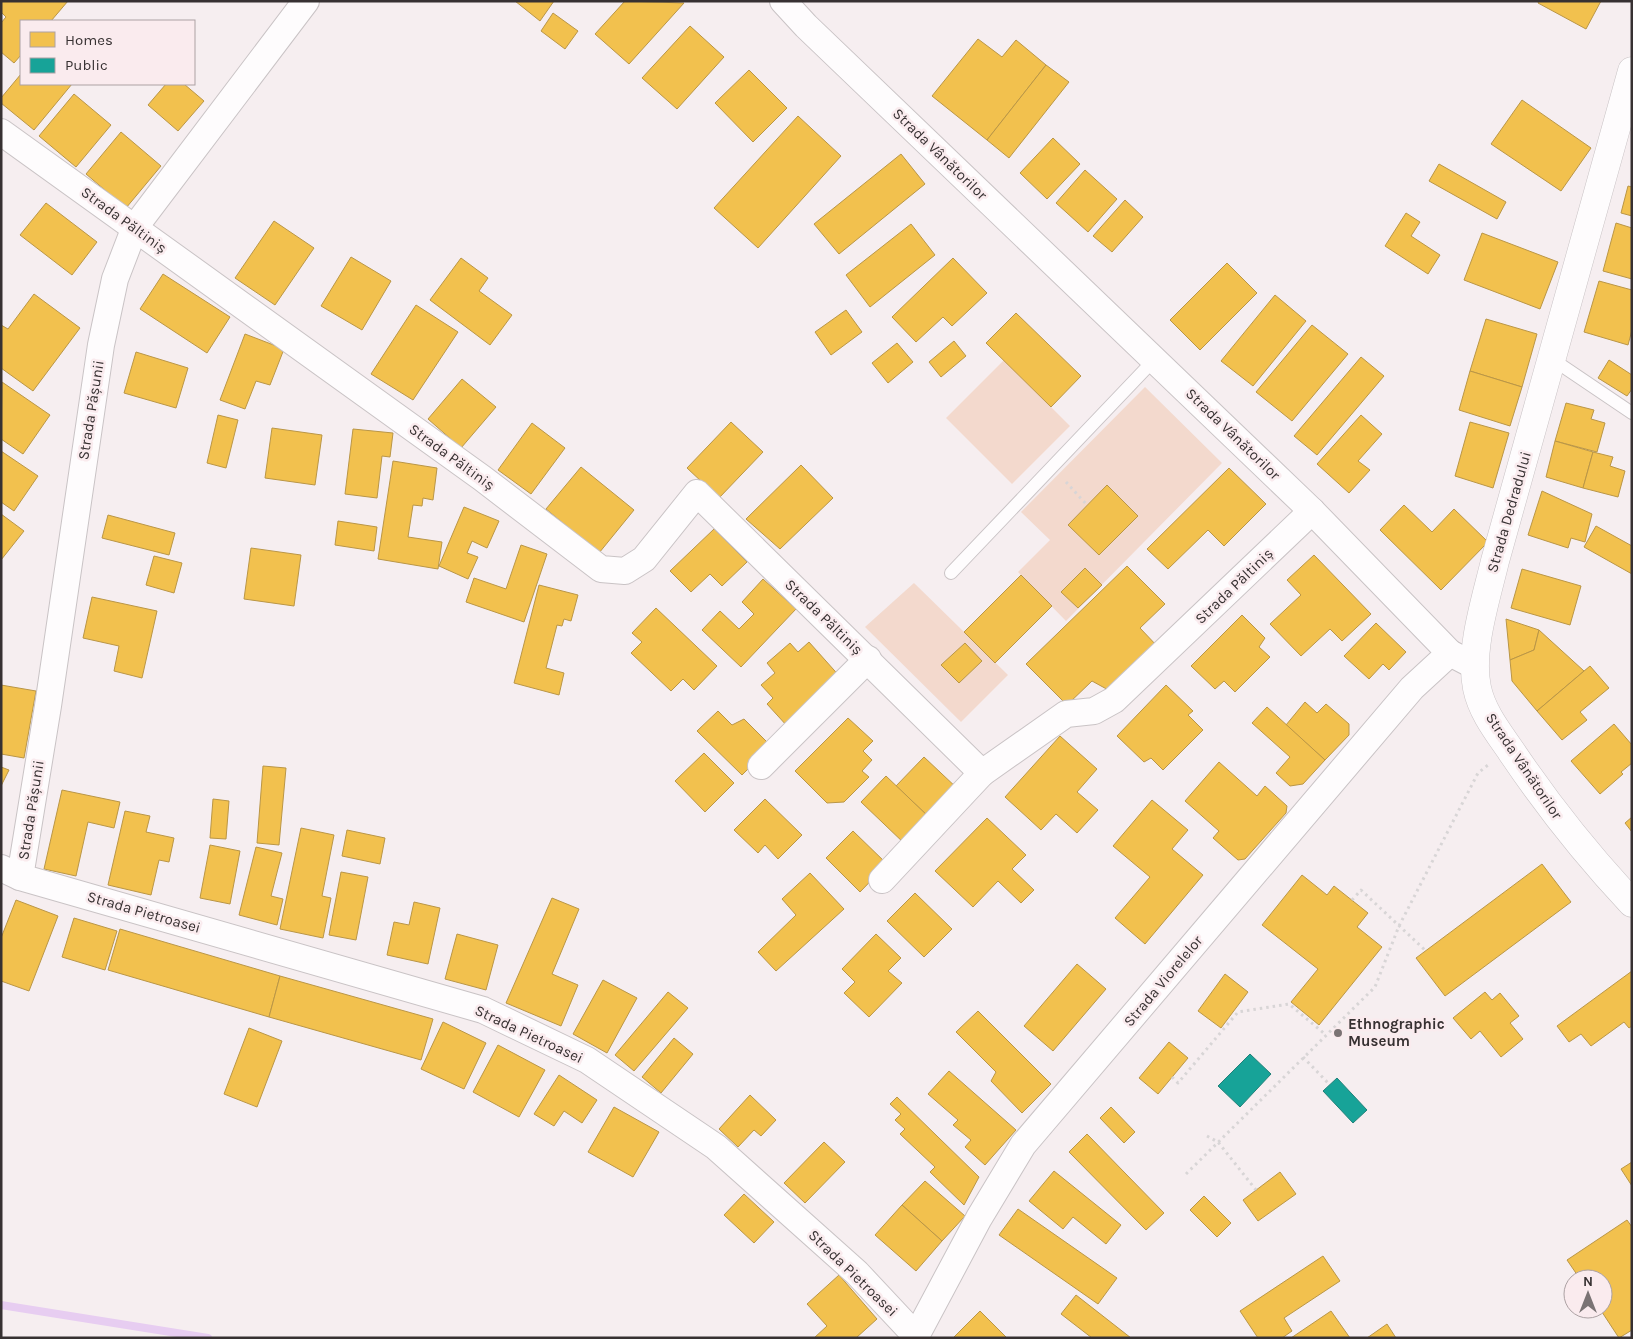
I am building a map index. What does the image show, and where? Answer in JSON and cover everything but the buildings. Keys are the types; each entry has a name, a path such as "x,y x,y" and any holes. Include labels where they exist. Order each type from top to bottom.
{"main road":[{"name":"Strada Dedradului","path":"1475,666 1483,611 1495,561 1632,71"},
{"name":"Strada Vânătorilor","path":"1475,666 1477,689 1488,716 1527,774 1586,854 1632,902"}],"street":[{"name":"Strada Pășunii","path":"10,872 48,706 101,346 115,279 135,227 306,1"},
{"name":"Strada Vânătorilor","path":"783,1 806,26 1312,511 1450,653 1475,666"},
{"name":"Strada Păltiniș","path":"1,132 482,478 601,569 625,571 644,560 697,493 982,773"},
{"name":"Strada Păltiniș","path":"882,880 982,773 1066,714 1094,711 1114,700 1312,511"},
{"name":"Strada Viorelelor","path":"915,1337 979,1218 1023,1146 1412,688 1450,653"},
{"name":"Strada Păltiniș","path":"760,766 868,659"},
{"name":"Strada Pietroasei","path":"10,872 483,1010 586,1060 716,1147 857,1273 915,1337"}],"lane":[{"path":"951,573 1155,359"},
{"path":"1552,359 1632,413"}],"path":[{"path":"1052,467 1087,505"},
{"path":"1186,1174 1375,986 1399,926 1478,773 1491,763"},
{"path":"1352,900 1361,890 1426,951"},
{"path":"1172,1077 1178,1083 1238,1012 1289,1004 1326,1035"},
{"path":"1303,1057 1330,1085"},
{"path":"1206,1136 1218,1142 1256,1190"}],"shaded area":[{"path":"1004,360 1070,426 1012,484 946,418"},
{"path":"1145,387 1222,463 1066,621 1018,572 1050,540 1021,512"},
{"path":"914,583 1008,675 961,722 865,627"}],"waterway":[{"path":"1,1305 208,1338"}],"place":[{"name":"Ethnographic Museum","path":"1338,1033"}]}
